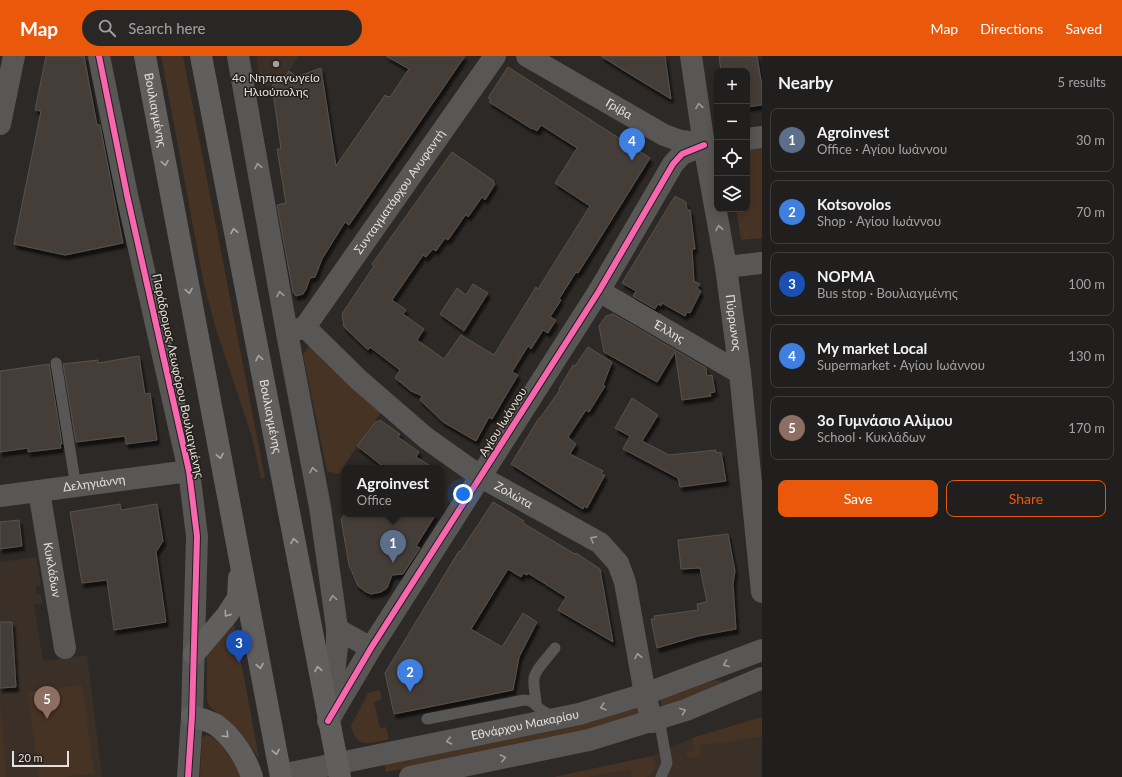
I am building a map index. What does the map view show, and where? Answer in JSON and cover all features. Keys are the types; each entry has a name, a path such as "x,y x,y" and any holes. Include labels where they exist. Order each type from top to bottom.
{"main road":[{"name":"Βουλιαγμένης","path":"145,56 281,776"},
{"name":"Βουλιαγμένης","path":"201,56 338,770"},
{"path":"194,654 227,615 238,598 241,564"},
{"path":"192,716 215,725 228,736 248,764 252,777"}],"street":[{"path":"0,124 14,56"},
{"name":"Παράδρομος Λεωφόρου Βουλιαγμένης","path":"99,56 127,195 189,471 197,536 192,716 188,777"},
{"path":"238,56 296,330 337,629 336,662 328,721"},
{"name":"Συνταγματάρχου Ανυφαντή","path":"296,330 495,56"},
{"name":"Γρίβα","path":"527,56 664,135 681,141 711,144"},
{"name":"Πύρρωνος","path":"691,56 711,144 740,373 762,592"},
{"path":"750,139 762,137"},
{"name":"Αγίου Ιωάννου","path":"328,721 371,648 599,291 673,164 682,154 711,144"},
{"path":"726,267 762,263"},
{"name":"Έλλης","path":"599,291 740,373"},
{"name":"Ζολώτα","path":"296,330 359,380 426,438 481,477 600,543 618,563 625,582 645,694 655,720"},
{"name":"Δεληγιάννη","path":"0,496 189,471"},
{"name":"Κυκλάδων","path":"39,491 65,648"},
{"path":"337,629 371,648"},
{"name":"Εθνάρχου Μακαρίου","path":"281,776 338,770 579,714 645,694 762,650"},
{"path":"410,777 589,740 686,710 762,678"}],"lane":[{"path":"56,363 76,486"},
{"path":"536,704 534,679 536,672 545,663 554,648"},
{"path":"427,719 524,700 530,700 542,711 561,717"},
{"path":"655,720 667,763 661,777"}],"shaded area":[{"path":"161,56 183,56 265,478 261,479 252,437 216,329 204,284"},
{"name":"4ο Νηπιαγωγείο Ηλιούπολης","path":"256,56 299,56 282,82 261,87"},
{"path":"762,147 762,238 741,240 736,212 750,212 750,149"},
{"path":"312,343 382,411 345,465 342,465 342,469 339,474 327,471 303,355"},
{"path":"36,557 41,585 36,586 37,595 41,594 43,603 34,604 43,661 87,655 102,777 0,777 0,562"},
{"path":"234,623 259,758 240,732 209,706 207,699 207,654"},
{"path":"716,680 723,683 721,688 662,706 659,697"},
{"path":"82,685 94,773 64,777 39,777 28,692"},
{"path":"380,690 382,699 374,702 380,728 386,727 389,739 370,743 361,742 357,739 351,726 368,693"},
{"path":"0,699 6,777 0,777"},
{"path":"635,707 642,713 559,738 386,772 384,763"},
{"path":"762,717 762,777 554,777 652,756 692,738"},
{"path":"762,717 762,736 700,746 701,756 689,758 685,752 695,751 692,738"},
{"path":"206,735 219,741 224,746 242,777 200,777 202,738"},
{"path":"652,756 655,762 655,768 649,776 646,777 632,777 630,769 587,777 554,777"}],"building":[{"path":"46,56 84,56 97,125 100,125 123,243 65,255 14,244 41,111 35,110"},
{"path":"386,56 465,56 349,225 345,222 322,259 315,277 310,278 303,294 296,296 293,292 277,205 286,203 277,149 281,149 272,85 282,82 289,71 297,77 321,68 336,166 385,95 390,97 409,69"},
{"path":"601,56 665,56 671,99 623,70"},
{"path":"719,56 757,56 762,86 762,105 750,107 750,68 721,68"},
{"path":"508,67 650,158 578,273 576,272 559,299 561,300 550,317 556,320 548,333 543,330 531,349 528,346 512,372 518,375 492,419 489,417 476,441 443,422 420,400 422,396 411,391 395,378 400,370 370,347 368,350 344,327 342,314 374,266 372,264 452,152 494,181 493,182 495,184 485,200 482,197 468,217 466,214 448,240 445,238 436,251 433,249 426,257 423,255 392,300 406,310 403,314 424,329 417,340 444,359 461,335 494,355 536,287 538,289 590,206 555,183 577,148 541,125 537,131 532,129 489,102 491,100 488,98"},
{"path":"675,196 686,202 687,210 690,210 695,249 692,249 694,281 700,284 697,288 701,291 690,313 687,312 685,316 662,303 661,306 658,304 655,309 633,296 636,291 622,283"},
{"path":"473,284 488,293 464,331 440,314 457,288 466,295"},
{"path":"613,314 706,368 707,376 712,375 715,392 710,393 711,396 682,400 675,352 657,382 604,352 599,326 606,316"},
{"path":"588,347 612,362 603,385 605,386 589,412 586,410 568,437 576,444 570,454 603,471 601,474 605,475 587,508 584,506 583,509 511,464 539,418 560,390 559,389 573,365 575,366"},
{"path":"139,356 145,394 150,393 157,440 126,444 125,436 76,442 63,364 98,360 98,363"},
{"path":"49,364 62,444 60,445 61,448 28,452 28,448 0,452 0,371"},
{"path":"632,398 658,415 642,441 669,455 716,450 716,453 721,452 726,481 680,487 678,478 623,449 630,436 615,428"},
{"path":"380,420 400,434 398,437 419,452 416,457 429,465 381,465 357,446 376,421 378,422"},
{"path":"493,502 524,521 523,523 575,554 576,553 600,569 613,642 558,610 566,597 528,573 527,575 523,573 521,577 508,569 471,629 502,647 523,613 537,622 519,657 513,690 394,714 385,673 459,551 460,552"},
{"path":"120,504 121,510 157,504 163,541 156,552 166,622 114,630 107,580 82,583 70,512"},
{"path":"343,517 434,517 416,546 420,548 403,574 392,575 387,588 381,592 371,594 358,586 349,565 341,519"},
{"path":"19,520 22,546 0,549 0,522"},
{"path":"728,534 735,571 733,584 736,629 698,636 657,648 651,619 655,619 654,616 698,610 697,604 707,602 700,568 681,569 678,540"},
{"path":"0,622 12,622 16,687 0,688"}],"cycle path":[{"path":"99,56 127,195 189,471 197,536 192,716 188,777"},
{"path":"328,721 371,648 599,291 673,164 682,154 704,145"}],"place":[{"name":"4ο Νηπιαγωγείο Ηλιούπολης","path":"276,64"},
{"name":"My market Local","path":"632,161"},
{"name":"Agroinvest","path":"393,563"},
{"name":"ΝΟΡΜΑ","path":"239,663"},
{"name":"Kotsovolos","path":"410,692"},
{"name":"3ο Γυμνάσιο Αλίμου","path":"47,719"}]}
